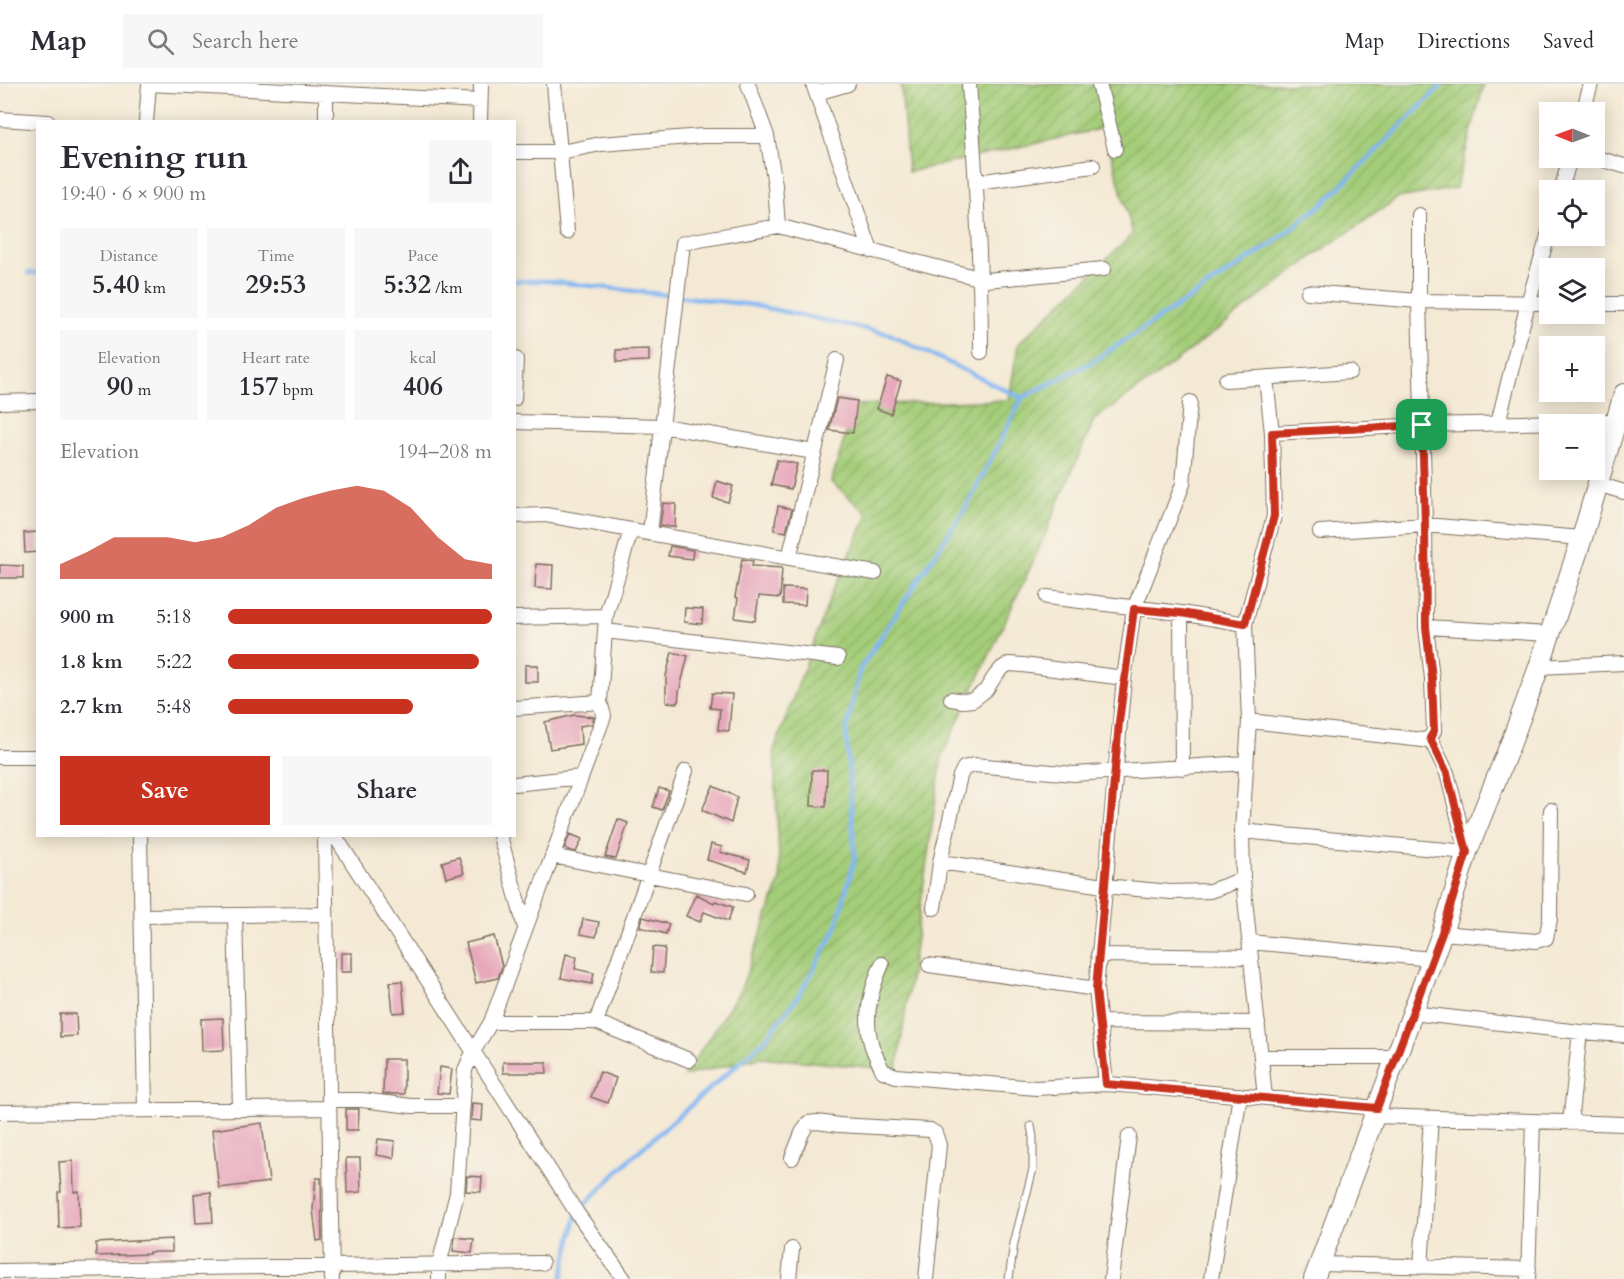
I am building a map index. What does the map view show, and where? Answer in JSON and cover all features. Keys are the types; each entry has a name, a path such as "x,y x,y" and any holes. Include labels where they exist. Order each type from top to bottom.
{"street":[{"path":"146,120 149,84 480,101"},
{"path":"480,120 481,84"},
{"path":"554,84 567,232"},
{"path":"748,84 767,136 775,185 778,226"},
{"path":"848,84 815,89 871,251"},
{"path":"969,84 977,182 981,352"},
{"path":"1098,84 1115,149"},
{"path":"1586,102 1591,84"},
{"path":"326,94 326,120"},
{"path":"0,118 36,121"},
{"path":"516,152 561,153 601,144 702,136 767,136"},
{"path":"1605,160 1624,166"},
{"path":"977,182 1093,166"},
{"path":"1249,721 1423,740 1430,738 1434,731 1432,678 1426,627 1419,215"},
{"path":"650,533 683,243 778,226 986,280 1104,269"},
{"path":"1498,423 1545,246"},
{"path":"1308,292 1419,301 1539,303"},
{"path":"1605,304 1624,304"},
{"path":"789,558 837,360"},
{"path":"1226,380 1350,372"},
{"path":"1265,1098 1243,879 1242,831 1249,721 1245,624 1274,516 1272,433 1266,378"},
{"path":"1533,1121 1528,1274 1421,1270 1317,1272 1442,933 1467,852 1539,667 1582,538 1624,394"},
{"path":"0,402 36,401"},
{"path":"1106,1084 1096,989 1124,678 1134,609 1183,484 1190,402"},
{"path":"1272,433 1422,425 1616,421"},
{"path":"516,422 663,426 814,452"},
{"path":"1598,484 1624,492"},
{"path":"516,516 546,515 875,573"},
{"path":"1320,532 1425,525 1582,538"},
{"path":"439,1272 457,1193 465,1070 491,1022 604,716 600,702 606,616 631,530"},
{"path":"1047,597 1181,613 1245,624"},
{"path":"1181,613 1182,768"},
{"path":"516,618 606,616"},
{"path":"1426,627 1550,634"},
{"path":"605,631 838,658"},
{"path":"1539,667 1624,663"},
{"path":"951,699 973,700 986,690 1002,668 1009,664 1124,678"},
{"path":"516,708 600,702"},
{"path":"1430,738 1447,773 1467,852"},
{"path":"0,757 36,757"},
{"path":"934,908 940,862 960,776 964,768 974,765 1074,774 1246,763"},
{"path":"596,1022 686,771"},
{"path":"516,784 581,777"},
{"path":"1442,933 1536,941 1546,938 1550,919 1551,810"},
{"path":"1242,831 1467,852"},
{"path":"140,837 145,1110"},
{"path":"325,837 332,1273"},
{"path":"336,837 577,1213 624,1279"},
{"path":"500,837 525,928"},
{"path":"552,856 746,894"},
{"path":"940,862 1104,886 1171,892 1210,891 1243,879"},
{"path":"141,916 326,914"},
{"path":"236,915 240,1109"},
{"path":"1250,942 1432,959"},
{"path":"1098,954 1251,957"},
{"path":"882,964 873,984 868,1012 870,1040 883,1071 896,1076 1036,1088 1106,1084 1240,1095 1431,1118 1624,1124"},
{"path":"929,965 1096,989"},
{"path":"1412,1013 1624,1035"},
{"path":"491,1022 596,1022 689,1060"},
{"path":"1098,1022 1258,1023"},
{"path":"1570,1122 1580,1032"},
{"path":"1261,1057 1396,1057"},
{"path":"1211,1279 1240,1095"},
{"path":"0,1112 240,1109 362,1100 411,1106 463,1106"},
{"path":"1421,1270 1431,1118"},
{"path":"792,1158 808,1123 930,1130 935,1133 939,1144 926,1279"},
{"path":"1110,1279 1129,1136"},
{"path":"789,1279 792,1249"},
{"path":"0,1271 439,1272 542,1263"}],"lane":[{"path":"1009,1279 1014,1243 1033,1169 1031,1126"}],"green space":[{"path":"901,84 1484,84 1456,188 1398,198 1312,257 1158,375 1094,420 1037,553 942,756 897,1070 760,1057 684,1076 741,989 780,881 774,750 832,593 868,514 831,482 855,405 1009,400 1018,344 1133,234 1104,128 908,172"}],"building":[{"path":"649,349 649,361 617,362 616,350"},
{"path":"887,377 901,381 891,414 877,409"},
{"path":"837,398 857,401 853,433 829,430"},
{"path":"777,460 797,464 791,489 771,485"},
{"path":"717,481 733,486 728,502 713,498"},
{"path":"663,503 676,504 675,527 660,526"},
{"path":"778,506 792,509 786,532 774,530"},
{"path":"36,532 36,552 25,553 24,533"},
{"path":"670,546 693,550 692,559 668,556"},
{"path":"742,559 753,561 752,566 782,568 780,598 759,596 755,621 735,618 738,598 735,597"},
{"path":"536,564 553,565 552,589 535,588"},
{"path":"0,565 23,566 23,578 0,578"},
{"path":"783,588 806,589 805,605 783,604"},
{"path":"685,608 703,609 702,624 684,622"},
{"path":"672,652 688,656 678,703 666,702 666,676"},
{"path":"525,665 538,665 538,682 525,682"},
{"path":"712,693 732,694 729,731 718,730 720,709 710,708"},
{"path":"574,715 594,717 592,724 580,726 581,744 550,749 545,722"},
{"path":"812,770 827,770 826,807 811,806"},
{"path":"713,786 737,797 731,823 702,810"},
{"path":"659,788 669,791 662,810 653,807"},
{"path":"618,819 628,823 616,859 605,857"},
{"path":"570,834 582,839 576,852 564,849"},
{"path":"711,844 722,847 720,852 750,860 747,872 707,860"},
{"path":"459,857 464,873 446,878 442,862"},
{"path":"696,894 714,903 715,901 733,907 728,921 704,912 700,922 686,916"},
{"path":"643,917 669,924 666,934 640,927"},
{"path":"583,919 599,922 596,937 580,934"},
{"path":"494,936 502,966 498,978 476,983 466,943"},
{"path":"653,947 665,948 663,973 651,972"},
{"path":"341,953 352,953 352,972 341,972"},
{"path":"566,954 577,957 575,969 594,973 592,984 561,978"},
{"path":"402,981 405,1012 393,1013 390,982"},
{"path":"60,1014 76,1014 77,1036 60,1037"},
{"path":"223,1018 224,1050 202,1051 201,1019"},
{"path":"384,1059 404,1059 404,1094 383,1094"},
{"path":"503,1062 546,1062 547,1073 503,1073"},
{"path":"440,1067 452,1069 449,1094 437,1093"},
{"path":"600,1072 616,1078 608,1103 591,1097"},
{"path":"472,1103 483,1104 482,1121 471,1120"},
{"path":"346,1109 359,1109 358,1130 346,1130"},
{"path":"262,1123 269,1182 219,1188 212,1130"},
{"path":"378,1139 395,1141 394,1158 376,1155"},
{"path":"346,1158 360,1158 361,1192 347,1193"},
{"path":"73,1161 74,1192 79,1191 80,1227 59,1228 58,1192 61,1192 59,1162"},
{"path":"467,1176 482,1177 481,1192 466,1191"},
{"path":"316,1178 321,1178 322,1240 317,1241 313,1209"},
{"path":"211,1192 213,1222 196,1223 194,1194"},
{"path":"455,1237 474,1239 472,1253 453,1251"},
{"path":"172,1239 172,1252 96,1256 96,1243"}],"waterway":[{"path":"562,1279 577,1213 632,1157 764,1041 799,995 835,931 855,858 846,731 860,669 968,504 1022,398 1092,362 1272,244 1327,200 1443,84"},
{"path":"28,273 36,273"},
{"path":"516,281 549,281 752,305 889,334 1022,398"}],"route":[{"path":"1422,425 1426,627 1432,678 1434,731 1430,738 1447,773 1467,852 1442,933 1377,1108 1106,1084 1096,989 1119,722 1134,609 1181,613 1245,624 1274,516 1272,433 1422,425"}]}
